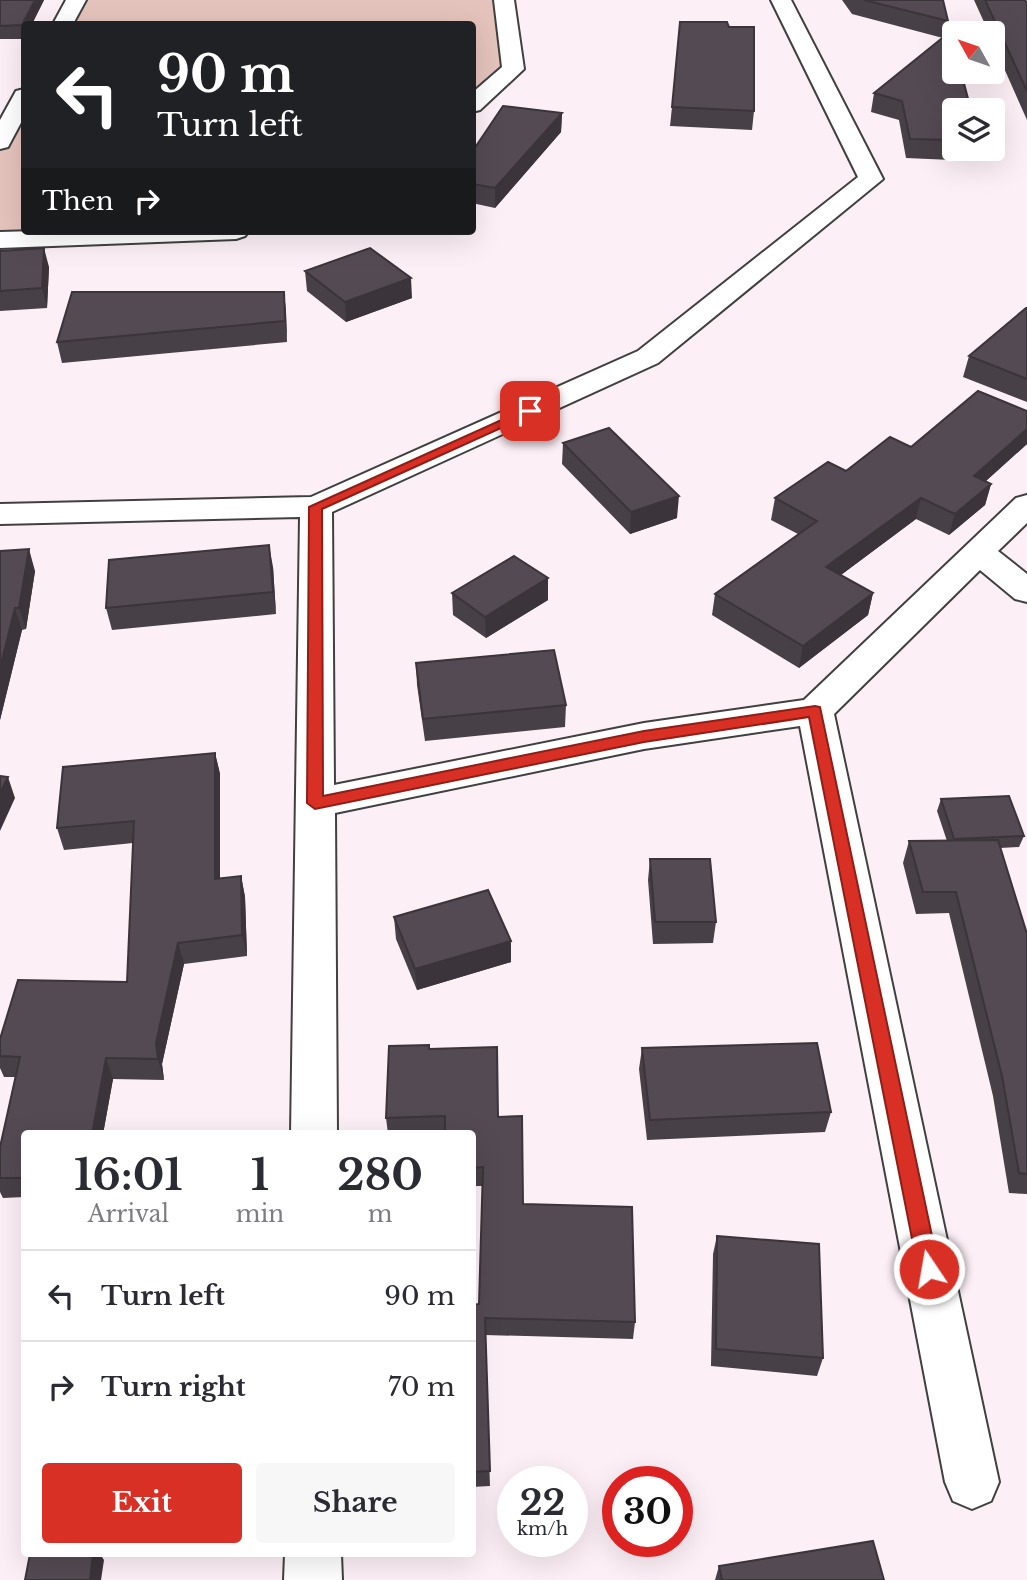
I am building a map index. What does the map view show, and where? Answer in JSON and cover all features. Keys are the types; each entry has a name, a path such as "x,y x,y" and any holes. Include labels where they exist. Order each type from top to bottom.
{"street":[{"path":"65,21 76,0"},
{"path":"476,101 513,69 504,0"},
{"path":"0,514 316,507 648,357 871,179 780,0"},
{"path":"0,142 21,102"},
{"path":"0,240 131,235"},
{"path":"315,803 644,736 815,711 1027,505"},
{"path":"314,1130 316,507"},
{"path":"978,552 1027,591"},
{"path":"815,711 972,1482"},
{"path":"313,1557 313,1580"}],"shaded area":[{"path":"76,0 504,0 513,69 476,102 476,21 65,21"},
{"path":"21,102 21,235 131,235 0,240 0,142"}],"building":[{"path":"0,0 35,0 21,25 0,26"},
{"path":"864,0 943,0 948,21"},
{"path":"985,0 1025,0 1027,3 1027,91 1005,43 1005,21 995,21"},
{"path":"680,22 727,22 729,27 754,27 754,111 672,107"},
{"path":"942,38 942,84 964,84 968,98 942,98 942,140 910,139 902,101 874,93"},
{"path":"503,106 562,113 495,188 476,185 476,146"},
{"path":"44,248 42,288 0,291 0,251"},
{"path":"370,248 411,278 345,302 305,271"},
{"path":"72,292 284,292 285,321 57,342"},
{"path":"1026,308 1027,379 969,356"},
{"path":"978,391 1027,411 1027,429 974,476 991,484 955,514 921,498 826,567 873,593 803,646 715,594 817,521 775,498 828,462 846,471 890,437 911,447"},
{"path":"609,428 679,496 631,512 563,443"},
{"path":"269,545 273,592 106,608 109,560"},
{"path":"29,549 19,608 15,608 0,668 0,551"},
{"path":"514,556 548,578 485,617 452,593"},
{"path":"554,650 566,705 423,719 416,663"},
{"path":"215,753 215,879 241,876 242,935 178,943 156,1043 158,1059 106,1058 93,1130 21,1130 21,1178 0,1178 0,1147 20,1057 0,1056 0,1039 18,980 127,982 134,821 57,828 63,767"},
{"path":"0,776 8,777 0,793"},
{"path":"1009,796 1024,836 954,839 941,799"},
{"path":"998,840 1027,934 1027,1174 1019,1173 1002,1076 956,892 923,892 909,841"},
{"path":"650,859 710,859 716,922 655,922"},
{"path":"488,890 511,941 415,969 394,917"},
{"path":"817,1043 831,1112 650,1120 642,1048"},
{"path":"429,1045 429,1049 497,1047 498,1117 522,1116 523,1204 632,1207 635,1322 485,1318 490,1471 476,1472 476,1304 479,1304 483,1167 476,1168 476,1130 445,1130 445,1116 386,1118 389,1046"},
{"path":"717,1236 819,1244 823,1358 716,1349"},
{"path":"873,1541 884,1580 722,1580 719,1566"},
{"path":"29,1557 93,1557 90,1580 25,1580"}],"route":[{"path":"530,411 316,507 315,803 644,736 815,711 929,1269"}]}
